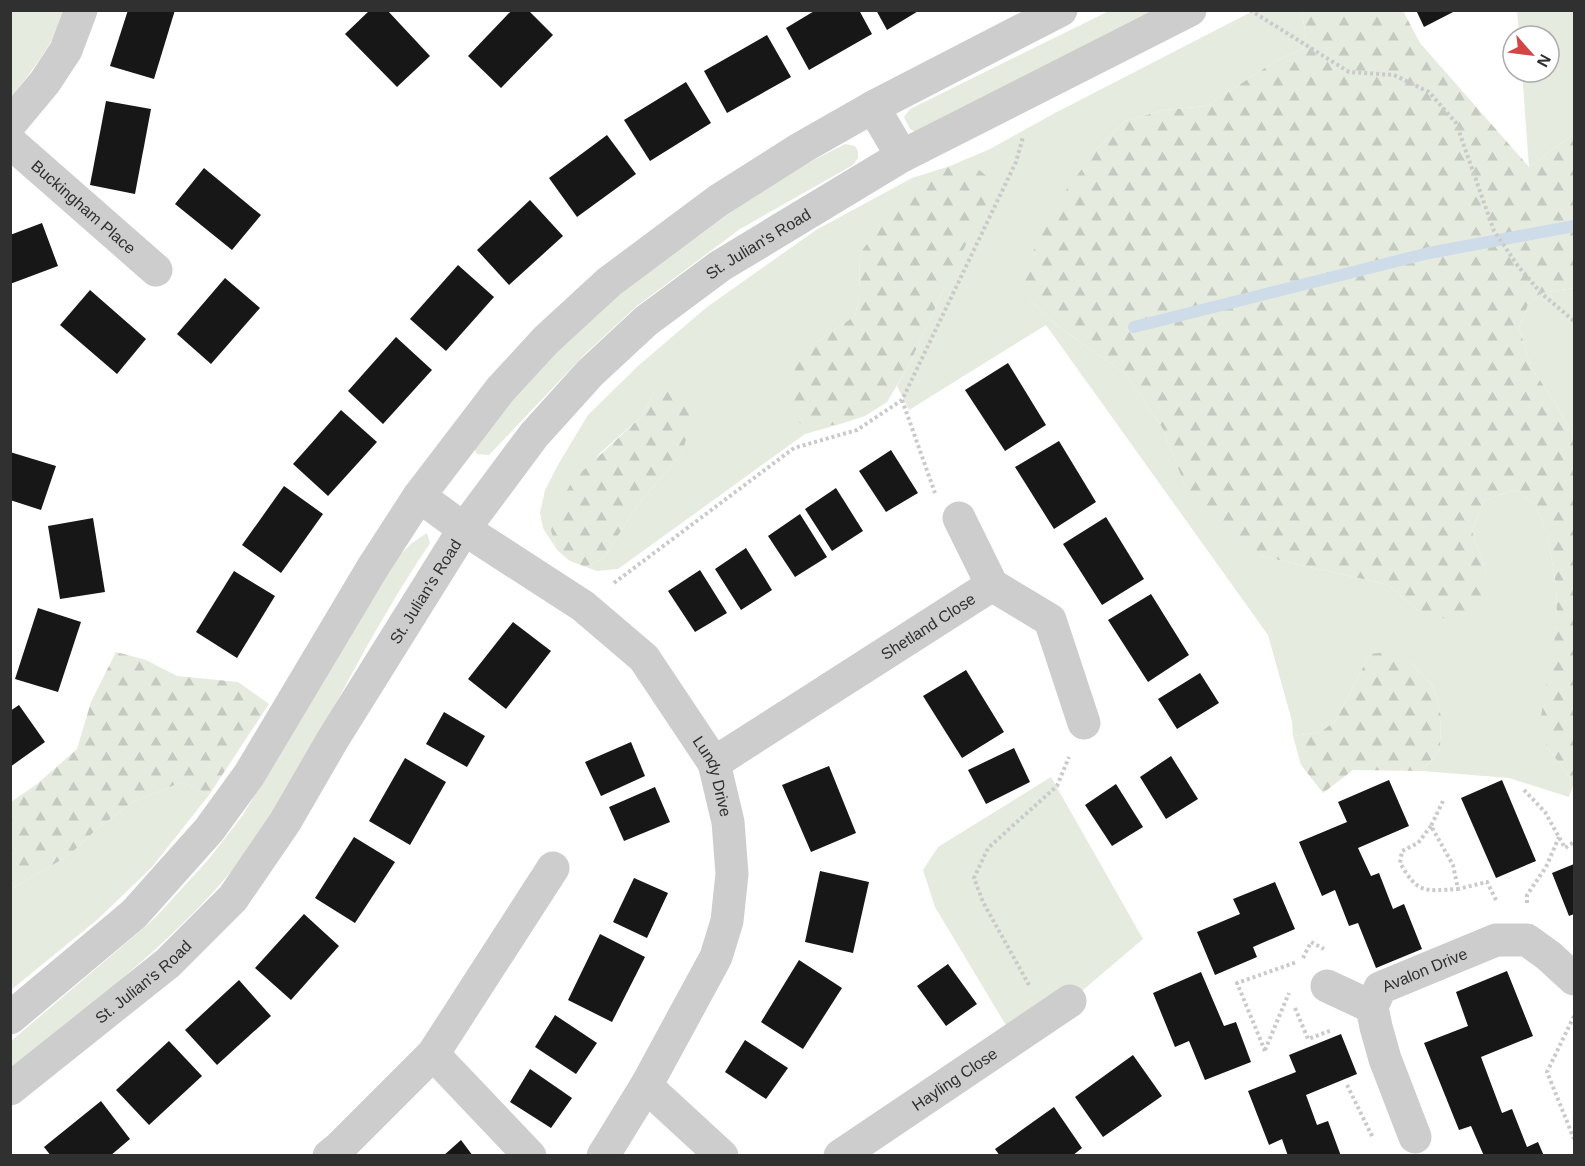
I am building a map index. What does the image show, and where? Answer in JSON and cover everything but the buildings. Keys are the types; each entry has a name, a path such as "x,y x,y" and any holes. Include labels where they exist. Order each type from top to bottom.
{"street":[{"path":"10,124 45,82 66,50 81,10"},
{"path":"10,1018 134,914 209,830 249,775 373,567 419,496 500,390 546,340 609,282 719,200 801,148 1026,18 1061,10"},
{"name":"St. Julian's Road","path":"10,1089 168,963 233,898 285,822 333,739 464,529 534,435 590,373 646,321 720,266 902,156 1190,10"},
{"path":"873,107 902,156"},
{"name":"Buckingham Place","path":"10,142 156,270"},
{"name":"Lundy Drive","path":"419,496 464,529 583,606 644,658 714,763 729,832 732,874 727,921 716,957 646,1086 609,1150 603,1155"},
{"path":"959,518 992,585"},
{"name":"Shetland Close","path":"714,763 992,585 1050,620 1084,723"},
{"path":"329,1155 340,1147 433,1054 553,868"},
{"name":"Avalon Drive","path":"1415,1137 1385,1059 1371,1006 1380,988 1496,940 1522,940"},
{"path":"1522,940 1549,956 1575,979"},
{"path":"1327,986 1371,1006"},
{"name":"Hayling Close","path":"840,1155 1058,1009"},
{"path":"433,1054 530,1155"},
{"path":"646,1086 722,1155"}],"path":[{"path":"1250,10 1349,72 1394,75 1429,92 1456,123 1494,231 1518,266 1541,293 1575,321"},
{"path":"583,606 794,448 857,430 902,400 1016,162 1036,87"},
{"path":"902,400 936,495 959,518"},
{"path":"1058,1009 983,902 974,878 988,848 1057,786 1084,723"},
{"path":"1524,790 1545,812 1564,848 1575,842"},
{"path":"1443,801 1431,826 1418,843 1402,851 1400,863 1411,882 1429,891 1458,889 1487,882 1522,940"},
{"path":"1431,826 1453,865 1458,889"},
{"path":"1522,940 1527,895 1546,867 1558,837"},
{"path":"1265,1051 1289,993"},
{"path":"1575,1015 1547,1072 1575,1138"},
{"path":"1347,1085 1375,1142"}],"green space":[{"path":"11,11 70,11 35,66 11,97"},
{"path":"1109,11 1160,11 916,132 910,129 904,117 910,109"},
{"path":"1253,11 1302,11 1307,47 1277,60 1207,106 1164,110 1125,121 1096,150 1030,300 1056,325 1126,374 1163,429 1185,486 1261,556 1389,585 1418,611 1487,574 1472,531 1484,500 1516,490 1536,505 1548,538 1556,585 1557,625 1551,667 1547,747 1574,783 1569,797 1509,778 1422,771 1440,749 1441,716 1433,686 1411,663 1370,654 1336,720 1321,732 1293,736 1292,721 1268,635 1046,325 909,410 897,386 944,289 859,255 860,293 855,316 816,342 802,425 837,425 805,434 618,569 597,571 586,567 604,558 636,507 682,453 655,391 642,416 600,453 551,531 557,550 543,528 540,513 545,490 588,415 638,366 707,307 816,230 912,178 950,166 990,149"},
{"path":"1302,11 1403,11 1420,43 1529,167 1574,134 1574,288 1541,293 1528,305 1519,327 1530,365 1574,437 1574,783 1547,747 1541,716 1557,625 1556,585 1548,538 1536,505 1516,490 1484,500 1472,531 1487,574 1488,605 1467,625 1418,611 1389,585 1261,556 1216,527 1185,486 1163,429 1126,374 1056,325 1030,300 1021,275 1061,197 1096,150 1125,121 1164,110 1207,106 1277,60 1307,47"},
{"path":"1517,11 1574,11 1574,134 1529,167 1523,84 1561,84 1561,24 1518,24"},
{"path":"845,144 855,146 858,151 858,158 853,165 740,229 637,306 585,354 489,455 477,454 472,445 559,350 617,296 773,181"},
{"path":"950,166 978,169 989,178 989,198 909,365 887,402 865,416 837,425 802,425 789,412 795,367 816,342 855,316 860,293 859,255 881,224 917,189"},
{"path":"1574,288 1574,437 1530,365 1519,327 1528,305 1541,293"},
{"path":"669,383 690,394 691,422 682,453 636,507 604,558 586,567 570,561 557,550 551,531 555,511 573,480 642,416 655,391"},
{"path":"427,533 430,543 373,635 292,784 258,837 205,901 144,960 15,1067 11,1067 10,1042 154,919 208,860 243,815 389,566 412,543"},
{"path":"116,652 146,660 177,676 238,682 269,704 209,795 182,782 133,802 97,829 68,856 11,889 11,802 37,784 77,749 91,702"},
{"path":"1387,652 1411,663 1433,686 1441,716 1440,749 1422,771 1353,770 1323,793 1301,765 1293,736 1321,732 1336,720 1370,654"},
{"path":"1051,777 1143,939 1070,1001 1013,1037 935,907 923,870 938,847"},
{"path":"182,782 209,795 152,867 98,919 11,990 11,889 68,856 97,829 133,802"}],"waterway":[{"path":"1134,327 1429,253 1574,226"}]}
